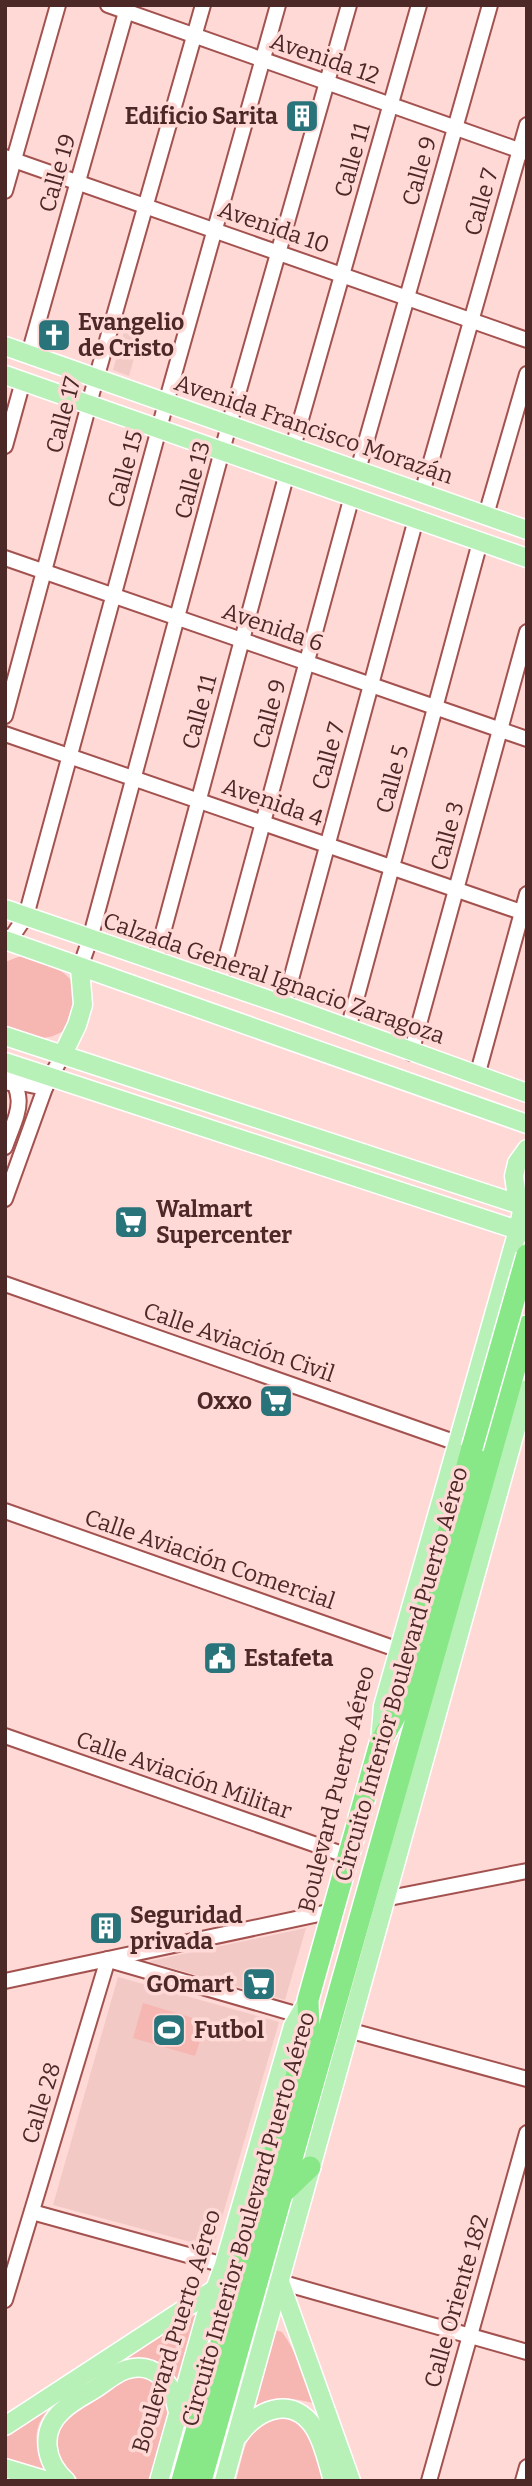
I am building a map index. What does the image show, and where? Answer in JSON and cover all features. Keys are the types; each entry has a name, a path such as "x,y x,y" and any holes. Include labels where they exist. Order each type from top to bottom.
{"highway":[{"name":"Circuito Interior Boulevard Puerto Aéreo","path":"380,1743 398,1711 527,1255"},
{"name":"Circuito Interior Boulevard Puerto Aéreo","path":"201,2481 397,1788 473,1448 527,1325"},
{"name":"Boulevard Puerto Aéreo","path":"304,2008 380,1743"},
{"path":"397,1788 406,1821"},
{"name":"Circuito Interior Boulevard Puerto Aéreo","path":"182,2481 309,2031 304,2008"},
{"path":"282,2193 310,2167"}],"main road":[{"name":"Avenida Francisco Morazán","path":"5,346 527,530"},
{"path":"5,375 527,558"},
{"name":"Calzada General Ignacio Zaragoza","path":"5,909 284,1005 527,1093"},
{"path":"6,942 527,1124"},
{"path":"63,1054 83,1005 80,968"},
{"path":"5,1036 525,1207"},
{"path":"5,1063 48,1083 522,1232"},
{"name":"Boulevard Puerto Aéreo","path":"380,1743 383,1706 399,1650 473,1448 498,1299 522,1232 525,1207 516,1190 514,1176 517,1163 527,1149"},
{"path":"498,1299 527,1293"},
{"path":"224,2481 527,1390"},
{"name":"Boulevard Puerto Aéreo","path":"159,2481 177,2412 224,2265 293,2026 304,2008"},
{"path":"280,2282 351,2481"},
{"path":"5,2426 215,2289"},
{"path":"66,2481 50,2459 48,2430 65,2408 118,2373 138,2368 158,2374 172,2388 177,2412"},
{"path":"235,2441 248,2423 259,2414 279,2409 292,2411 310,2421 317,2433 333,2481"},
{"path":"5,2468 48,2481"}],"street":[{"path":"5,191 10,159 58,5"},
{"name":"Avenida 12","path":"108,5 127,9 194,36 523,151"},
{"name":"Calle 17","path":"5,716 96,378 203,5"},
{"name":"Calle 15","path":"6,942 26,916 166,402 278,5"},
{"name":"Calle 13","path":"80,968 229,425 349,5"},
{"name":"Calle 11","path":"293,447 419,5"},
{"name":"Calle 9","path":"358,470 490,5"},
{"name":"Calle 19","path":"29,354 127,9"},
{"name":"Calle 7","path":"422,493 523,151 527,125"},
{"name":"Avenida 10","path":"10,159 527,340"},
{"path":"485,515 527,374"},
{"path":"5,446 23,381"},
{"name":"Calle 11","path":"155,962 287,474"},
{"name":"Calle 9","path":"219,984 352,496"},
{"name":"Calle 7","path":"284,1005 416,519"},
{"name":"Calle 5","path":"348,1029 480,542"},
{"name":"Avenida 6","path":"5,558 527,740"},
{"name":"Calle 3","path":"411,1053 527,632"},
{"name":"Avenida 4","path":"5,734 524,913"},
{"path":"477,1076 524,913 527,894"},
{"path":"5,1199 48,1083 63,1054"},
{"path":"5,1063 10,1083 20,1099 5,1147"},
{"path":"10,1083 48,1083"},
{"name":"Calle Aviación Civil","path":"5,1284 473,1448"},
{"name":"Calle Aviación Comercial","path":"5,1511 399,1650"},
{"name":"Calle Aviación Militar","path":"5,1736 348,1856"},
{"path":"384,1899 527,1871"},
{"path":"5,1981 333,1911"},
{"path":"108,1959 304,2008"},
{"name":"Calle 28","path":"5,2300 108,1959"},
{"path":"348,2030 527,2079"},
{"name":"Calle Oriente 182","path":"429,2481 527,2133"},
{"path":"32,2212 224,2265"},
{"path":"280,2282 527,2352"},
{"path":"523,2481 527,2467"}],"shaded area":[{"path":"124,331 140,337 129,376 113,370"},
{"path":"21,956 56,968 70,979 75,987 77,1000 68,1028 51,1036 37,1038 5,1027 5,962"},
{"path":"306,1928 285,2000 150,1962 150,1961"},
{"path":"118,1977 279,2022 213,2248 53,2205"},
{"name":"Futbol","path":"143,2003 206,2022 195,2056 133,2038"},
{"path":"191,2314 196,2315 198,2320 175,2385 128,2362 112,2365"},
{"path":"276,2330 282,2332 292,2348 313,2403 275,2399 253,2408"},
{"path":"145,2374 162,2392 167,2408 149,2481 80,2481 62,2466 54,2445 58,2423 118,2378"},
{"path":"55,2401 42,2417 37,2433 37,2446 44,2471 5,2461 5,2432"},
{"path":"287,2416 308,2436 325,2481 236,2481 245,2446 255,2430 273,2419"}],"place":[{"name":"Edificio Sarita","path":"302,116"},
{"name":"Evangelio de Cristo","path":"54,335"},
{"name":"Walmart Supercenter","path":"131,1222"},
{"name":"Oxxo","path":"276,1401"},
{"name":"Estafeta","path":"220,1658"},
{"name":"Seguridad privada","path":"106,1928"},
{"name":"GOmart","path":"259,1984"},
{"name":"Futbol","path":"169,2030"}]}
